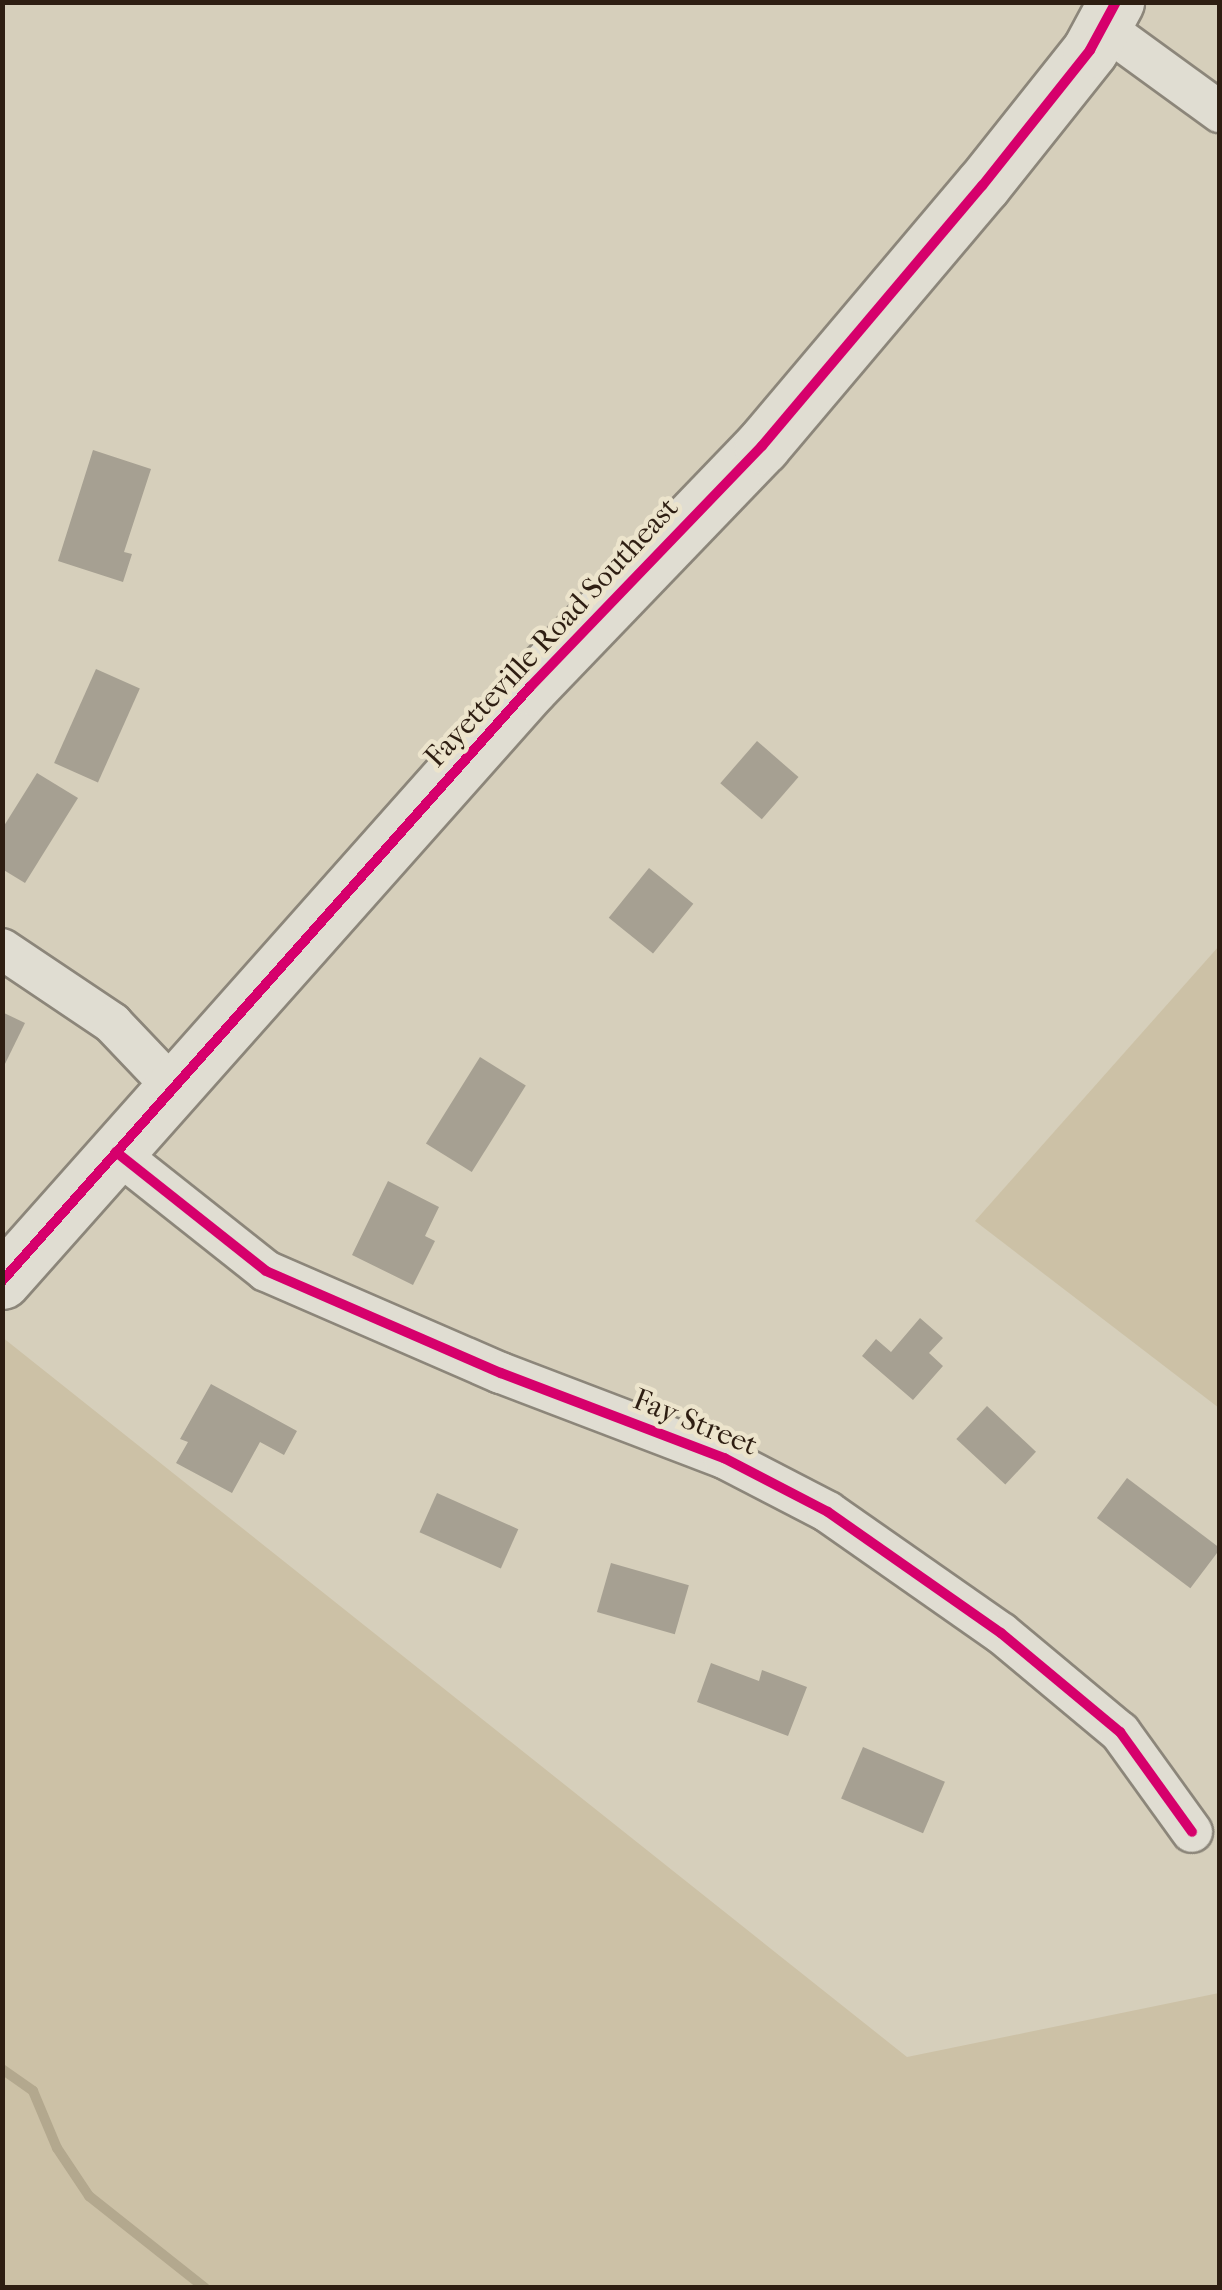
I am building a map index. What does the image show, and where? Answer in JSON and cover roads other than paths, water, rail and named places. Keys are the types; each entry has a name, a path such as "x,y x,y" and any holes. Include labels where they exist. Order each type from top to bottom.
{"street":[{"path":"1109,15 1220,112"},
{"name":"Fayetteville Road Southeast","path":"2,1281 530,687 762,446 982,186 1090,50 1109,15"},
{"path":"2,949 112,1023 173,1087"},
{"name":"Fay Street","path":"116,1152 266,1271 501,1374 724,1458 828,1512 1001,1633 1120,1732 1192,1832"}],"waterway":[{"path":"2,2069 33,2091 57,2148 89,2196 205,2288"}]}
